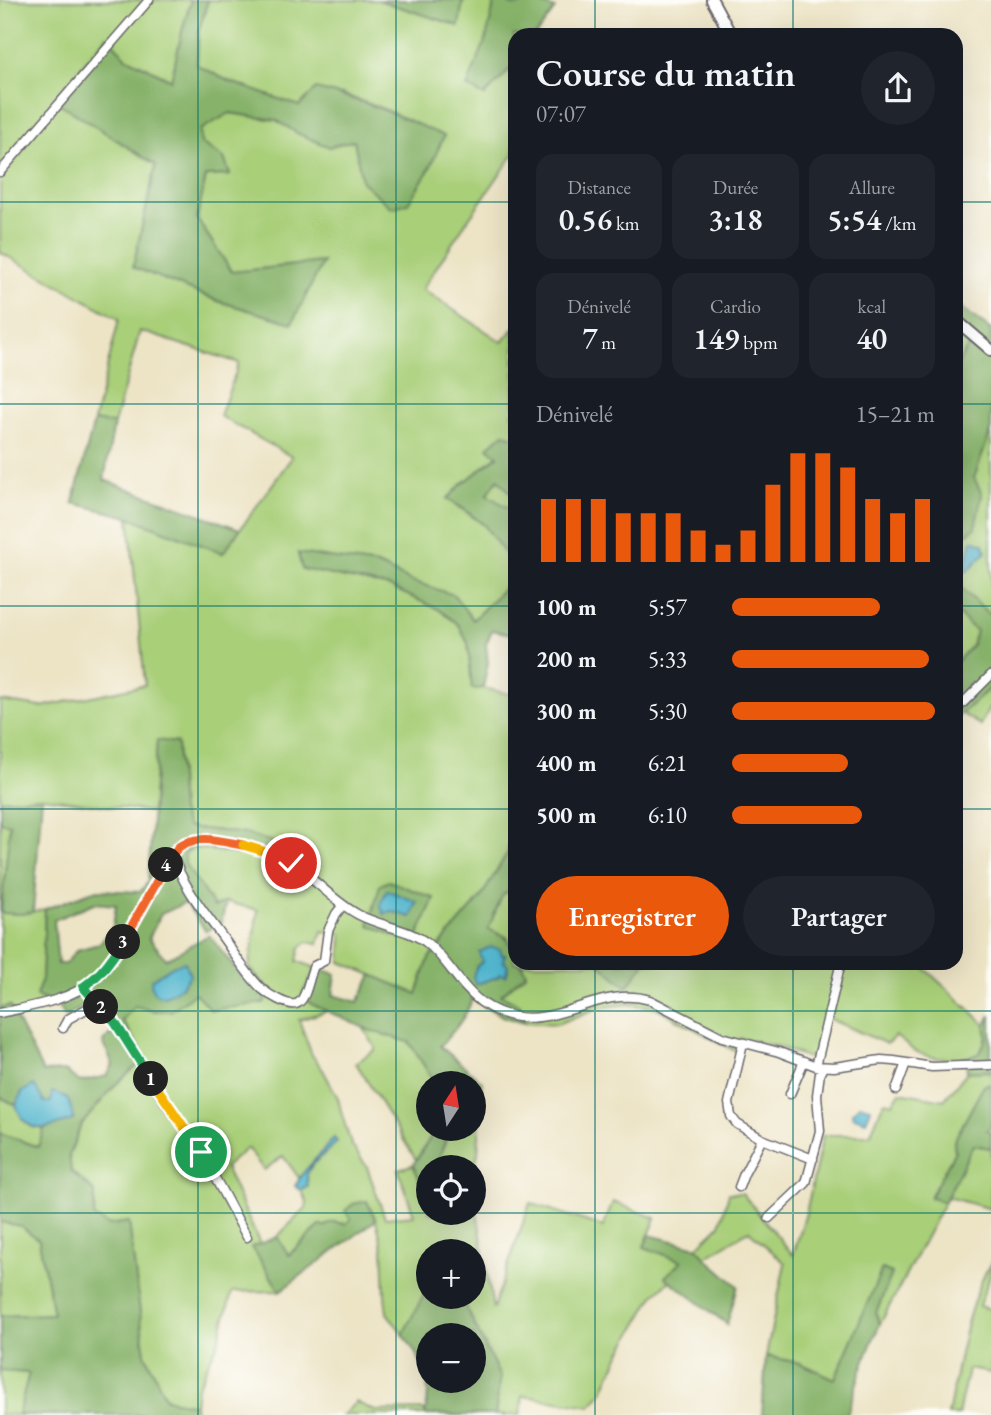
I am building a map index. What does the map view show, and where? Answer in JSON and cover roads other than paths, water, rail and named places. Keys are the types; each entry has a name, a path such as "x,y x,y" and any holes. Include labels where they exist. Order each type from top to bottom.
{"main road":[{"path":"712,0 727,28"},
{"path":"963,326 991,350"}],"street":[{"path":"0,172 149,0"},
{"path":"963,703 991,675"},
{"path":"0,1013 40,1004 96,979 127,935 176,851 189,842 214,840 244,845 276,855 291,863 343,905 374,922 423,940 481,1002 505,1014 528,1018 549,1016 608,999 640,997 722,1037 819,1066 881,1060 932,1067 991,1065"},
{"path":"176,851 182,878 249,975 268,994 289,1003 298,1004 301,1001 314,966 324,961 328,931 343,905"},
{"path":"769,1217 806,1183 813,1159 820,1131 817,1095 819,1066 839,970"},
{"path":"83,987 114,1021 165,1102 201,1152 247,1237"},
{"path":"63,1028 68,1019 97,1003"},
{"path":"743,1043 729,1108 731,1116 737,1124 762,1139 813,1159"},
{"path":"790,1094 804,1061"},
{"path":"896,1090 906,1063"},
{"path":"739,1187 762,1139"}],"water":[{"path":"972,540 984,544 986,552 967,572 965,569"},
{"path":"387,890 417,902 411,917 390,911 384,914 380,904"},
{"path":"491,947 500,949 502,955 505,955 503,960 508,965 506,976 500,974 476,984 474,973 482,962 479,952"},
{"path":"185,962 190,975 186,981 168,995 156,994 151,980 172,966"},
{"path":"34,1085 44,1102 51,1102 52,1092 66,1098 73,1120 40,1128 26,1122 16,1105 22,1092"},
{"path":"859,1105 871,1109 866,1121 852,1116"},
{"path":"334,1138 337,1142 312,1165 307,1174 308,1187 301,1190 295,1186 303,1173"}]}
